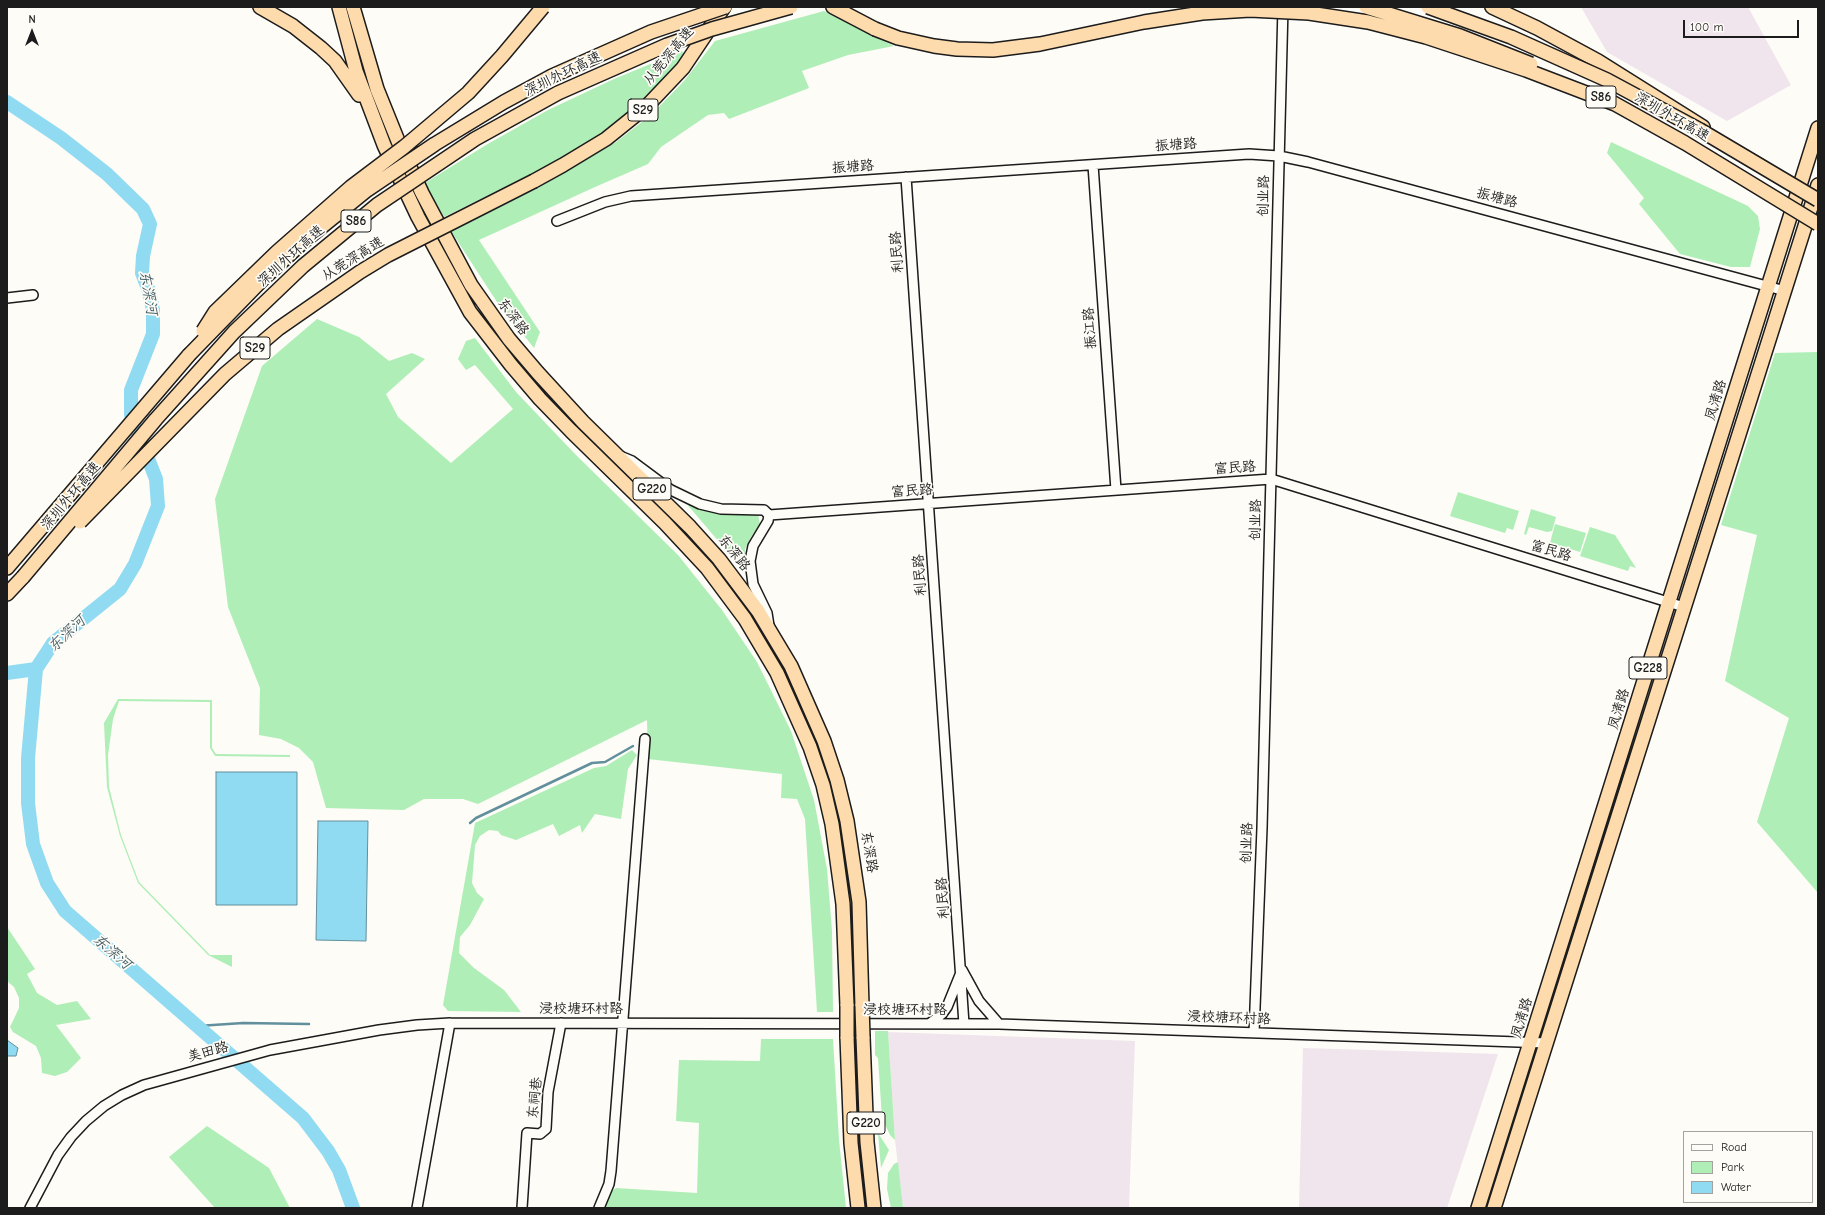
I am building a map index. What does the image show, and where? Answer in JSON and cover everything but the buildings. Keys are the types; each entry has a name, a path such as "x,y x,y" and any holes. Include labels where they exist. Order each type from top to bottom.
{"highway":[{"path":"260,7 293,26 326,52 347,76 372,116"},
{"name":"G220","path":"339,7 356,71 372,116 400,182 418,218 470,312 521,376 561,421 698,558 737,607 773,666 808,741 822,785 832,824 843,904 851,1143 858,1208"},
{"name":"东深路","path":"353,7 377,89 395,134 425,199 471,285 523,356 568,405 704,542 746,593 769,628 791,666 817,722 831,761 842,800 851,841 857,882 867,1142 874,1208"},
{"path":"189,355 215,312 246,280 326,208 468,93 544,7"},
{"name":"深圳外环高速","path":"7,568 189,355 258,283 303,242 367,190 435,144 504,102 564,70 651,32 724,7"},
{"name":"从莞深高速","path":"23,577 105,498 225,374 278,329 312,304 388,255 468,213 534,181 606,139 647,106 683,68 724,7"},
{"name":"深圳外环高速","path":"7,594 156,419 234,332 303,266 377,205 415,177 476,139 558,92 667,45 712,29 791,7"},
{"path":"833,7 875,29 898,38 934,46 957,49 993,50 1040,44 1144,22 1202,13 1250,10 1309,13 1368,22 1420,35 1526,70 1615,104"},
{"name":"深圳外环高速","path":"1366,7 1419,22 1483,44 1550,72 1615,104 1685,143 1818,224"},
{"name":"深圳外环高速","path":"1428,7 1499,32 1585,69 1654,105 1745,156 1818,200"},
{"path":"1492,7 1543,31 1598,61 1688,116 1745,156"},
{"name":"凤清路","path":"1478,1208 1818,128"},
{"name":"G228","path":"1494,1208 1818,185"}],"street":[{"name":"创业路","path":"1254,1033 1262,828 1283,7"},
{"name":"振塘路","path":"557,222 605,202 631,196 1249,154 1279,156 1308,162 1785,291"},
{"name":"振江路","path":"1092,165 1116,490"},
{"name":"利民路","path":"906,177 962,970 964,1024"},
{"path":"7,298 33,296"},
{"name":"富民路","path":"616,454 632,461 671,490 690,500 721,509 764,510 769,515 1271,479 1684,607"},
{"path":"769,515 768,521 753,546 750,561 753,584 768,613 769,628"},
{"path":"599,1208 609,1184 611,1172 645,739"},
{"name":"利民路","path":"929,1024 942,1014 947,1007 962,970"},
{"name":"利民路","path":"962,970 979,1001 999,1024"},
{"path":"418,1208 450,1023"},
{"name":"浸校塘环村路","path":"450,1023 999,1024 1547,1043"},
{"name":"美田路","path":"30,1208 58,1155 86,1121 104,1106 122,1095 144,1085 186,1072 270,1050 386,1029 450,1023"},
{"name":"东祠巷","path":"522,1208 527,1133 540,1134 546,1128 548,1092 561,1023"}],"shaded area":[{"path":"1581,7 1748,7 1791,85 1727,121 1607,52"},
{"path":"888,1032 1135,1041 1129,1208 903,1208 895,1140"},
{"path":"1303,1048 1498,1054 1447,1208 1299,1208"}],"green space":[{"path":"824,11 894,46 848,55 802,71 809,88 729,119 724,113 708,115 661,147 648,164 479,240 540,332 534,348 497,302 451,231 538,188 616,142 652,114 684,81 715,41"},
{"path":"682,51 685,55 649,95 606,131 553,163 444,217 425,183 486,145 548,110 614,79"},
{"path":"1611,142 1748,206 1758,216 1760,229 1750,267 1731,267 1680,254 1639,204 1644,198 1607,153"},
{"path":"317,319 359,337 389,361 412,353 425,359 386,394 398,417 451,463 513,409 475,365 466,370 458,359 466,341 475,338 516,392 576,455 678,555 722,610 757,662 791,731 814,800 827,869 832,931 833,1012 817,1012 805,819 797,799 781,798 782,774 648,759 647,720 478,804 463,799 424,799 404,810 326,808 313,762 299,748 281,739 259,735 260,688 228,607 215,499 262,366"},
{"path":"1818,352 1818,893 1757,822 1789,718 1725,681 1757,535 1721,525 1775,353"},
{"path":"1458,492 1519,511 1513,530 1507,528 1505,533 1450,516"},
{"path":"685,502 693,506 758,515 760,524 745,549 744,571"},
{"path":"1531,509 1556,517 1552,531 1547,532 1529,527 1526,535 1524,534"},
{"path":"1555,524 1586,533 1580,552 1550,543"},
{"path":"1590,527 1615,535 1636,568 1630,566 1628,571 1580,556"},
{"path":"118,699 212,700 212,748 216,754 290,755 290,757 215,756 210,748 210,702 119,701 113,719 108,755 109,787 121,835 139,882 210,955 232,955 232,967 208,955 138,883 120,836 107,787 104,723"},
{"path":"632,750 637,755 628,769 621,819 595,814 582,833 580,825 559,836 553,824 516,840 501,835 498,831 489,830 480,836 475,845 472,883 477,893 484,899 470,925 460,937 459,953 474,968 504,990 521,1012 448,1011 443,1005 475,823 594,768 606,766"},
{"path":"7,927 35,969 27,974 37,993 57,1005 77,1001 91,1019 56,1025 81,1058 67,1072 55,1076 42,1073 41,1058 36,1046 13,1032 10,1027 19,1008 19,998 14,987 7,981"},
{"path":"875,1031 888,1031 895,1140 890,1135 882,1118 878,1058 875,1055"},
{"path":"761,1039 833,1039 839,1140 846,1208 604,1208 610,1192 616,1188 697,1193 699,1123 676,1121 679,1060 760,1061"},
{"path":"207,1126 269,1168 290,1208 215,1208 169,1157"},
{"path":"878,1133 889,1150 881,1168"},
{"path":"898,1162 903,1208 891,1208 887,1189 888,1173 894,1164"}],"water":[{"path":"216,772 297,772 297,905 216,905"},
{"path":"318,821 368,821 366,941 316,940"},
{"path":"7,1040 18,1048 16,1056 7,1056"}],"waterway":[{"name":"东深河","path":"7,102 61,138 107,174 143,209 150,224 143,256 142,273 149,291 153,310 153,334 131,390 131,415 156,479 158,506 135,564 120,589 53,643 36,669 28,758 28,803 33,844 47,883 65,911 303,1118 328,1151 339,1170 353,1208"},
{"path":"7,673 36,669"},
{"path":"470,823 476,818 592,763 605,762 633,746"},
{"path":"198,1026 243,1023 309,1024"}]}
